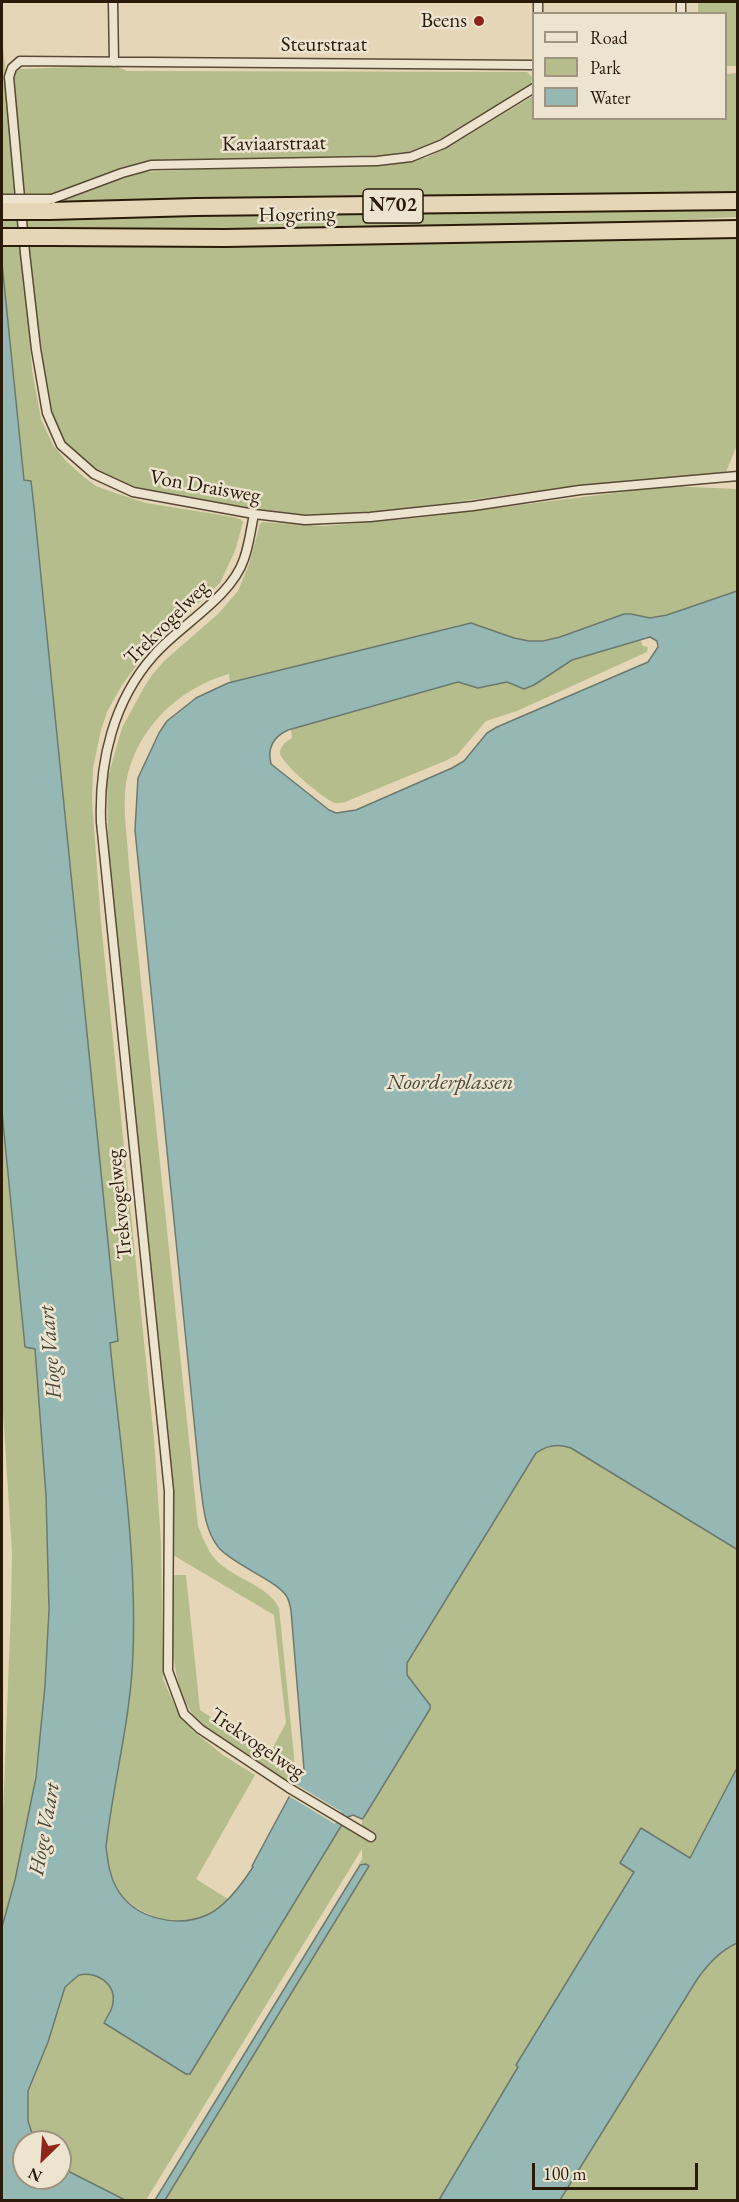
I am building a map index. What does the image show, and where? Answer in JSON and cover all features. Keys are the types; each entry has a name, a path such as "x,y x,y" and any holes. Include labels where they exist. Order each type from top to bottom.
{"highway":[{"name":"Hogering","path":"2,211 50,205 196,207 738,201"},
{"name":"Hogering","path":"2,237 225,238 738,229"}],"street":[{"path":"113,2 114,62"},
{"name":"Steurstraat","path":"12,68 20,61 532,65"},
{"name":"Von Draisweg","path":"12,68 9,77 36,349 47,413 60,445 94,474 133,492 254,514 305,520 370,517 473,506 580,490 738,476"},
{"name":"Kaviaarstraat","path":"2,199 50,205 122,173 152,165 377,161 411,157 443,144 532,89"},
{"name":"Trekvogelweg","path":"254,514 244,560 227,587 154,655 131,685 115,720 105,758 100,790 101,822 169,1491 168,1671 184,1714 200,1729 289,1788 371,1837"}],"green space":[{"path":"698,2 737,2 737,66 727,66 727,12 698,12"},
{"path":"2,35 32,370 41,419 53,445 66,461 96,486 146,503 233,517 243,522 235,551 220,583 148,650 122,685 107,712 93,768 92,800 101,923 154,1439 161,1542 163,1679 177,1711 192,1730 223,1755 255,1775 196,1879 228,1899 208,1914 178,1921 156,1917 128,1902 118,1891 114,1882 106,1847 132,1677 134,1614 130,1536 110,1343 118,1341 34,507 31,481 24,480 2,263"},
{"path":"114,63 127,71 527,72 532,77 531,86 417,151 384,157 158,160 117,171 51,196 24,195 13,74 20,69 105,66"},
{"path":"737,73 737,195 48,204 142,172 388,165 426,158 532,97 532,120 727,120 727,74"},
{"path":"738,208 737,217 594,224 27,231 25,216"},
{"path":"737,236 737,445 726,472 523,493 340,517 252,511 110,483 68,448 54,425 43,384 28,245"},
{"path":"670,486 737,489 737,591 667,615 650,618 624,614 543,641 514,638 470,623 230,683 229,674 193,689 176,701 149,729 131,764 126,783 125,804 129,867 198,1526 216,1560 223,1567 267,1593 279,1608 294,1756 294,1767 289,1780 285,1780 201,1725 189,1709 176,1673 173,1635 173,1575 186,1575 200,1710 269,1755 286,1723 274,1615 173,1555 171,1490 112,901 107,780 122,728 152,675 164,661 218,614 238,591 262,522 324,526 417,518"},
{"path":"640,639 643,646 648,647 647,652 517,711 486,721 457,755 345,802 335,803 322,795 303,780 281,757 282,747 292,738 291,729 458,682 478,688 507,682 520,688 572,660"},
{"path":"2,1112 25,1347 35,1349 47,1509 48,1608 44,1700 39,1746 24,1837 2,1927 2,1838 12,1553 2,1396"},
{"path":"546,1427 737,1544 737,1776 691,1863 444,2200 162,2200 362,1866 359,1864 362,1859 362,1849 146,2200 125,2200 72,2173 72,2130 31,2130 28,2121 28,2091 48,2042 65,1987 79,1975 87,1974 101,1978 113,1994 111,2010 104,2023 190,2074 342,1824 362,1836 362,1815 399,1672"},
{"path":"737,1943 737,2200 560,2200 698,1978 715,1958"}],"water":[{"name":"Noorderplassen","path":"2,263 24,480 31,481 34,507 118,1341 110,1343 130,1537 134,1614 132,1678 106,1847 109,1867 116,1887 133,1907 145,1914 157,1918 184,1921 209,1914 222,1905 234,1894 253,1867 304,1769 291,1610 287,1597 275,1585 235,1561 219,1548 210,1533 203,1507 135,830 138,778 167,721 196,698 228,683 471,623 514,638 543,641 624,614 650,618 667,615 737,591 738,1550 571,1448 553,1446 536,1453 407,1663 407,1675 430,1705 430,1709 364,1817 362,1819 353,1815 346,1818 190,2074 186,2074 104,2023 111,2010 113,1994 101,1978 87,1974 79,1975 65,1987 48,2042 28,2091 28,2121 31,2130 12,2130 12,2190 72,2190 72,2173 125,2200 2,2200 2,1927 15,1880 36,1777 45,1686 49,1609 46,1495 35,1349 25,1347 2,1112","holes":["650,637 657,641 658,647 648,662 497,727 487,733 464,761 452,768 356,810 336,813 329,810 271,764 272,744 278,736 288,730 458,682 478,688 507,682 524,689 572,660"]},
{"path":"737,1768 737,1943 715,1958 698,1978 560,2200 439,2200 518,2067 516,2065 634,1872 620,1863 641,1828 690,1858"},
{"path":"360,1865 369,1866 165,2200 155,2200"}],"pier":[{"path":"294,1783 342,1812 335,1824 287,1795"}],"place":[{"name":"Beens","path":"479,21"}],"water label":[{"name":"Hoge Vaart","path":"51,1352"},
{"name":"Hoge Vaart","path":"45,1829"}]}
